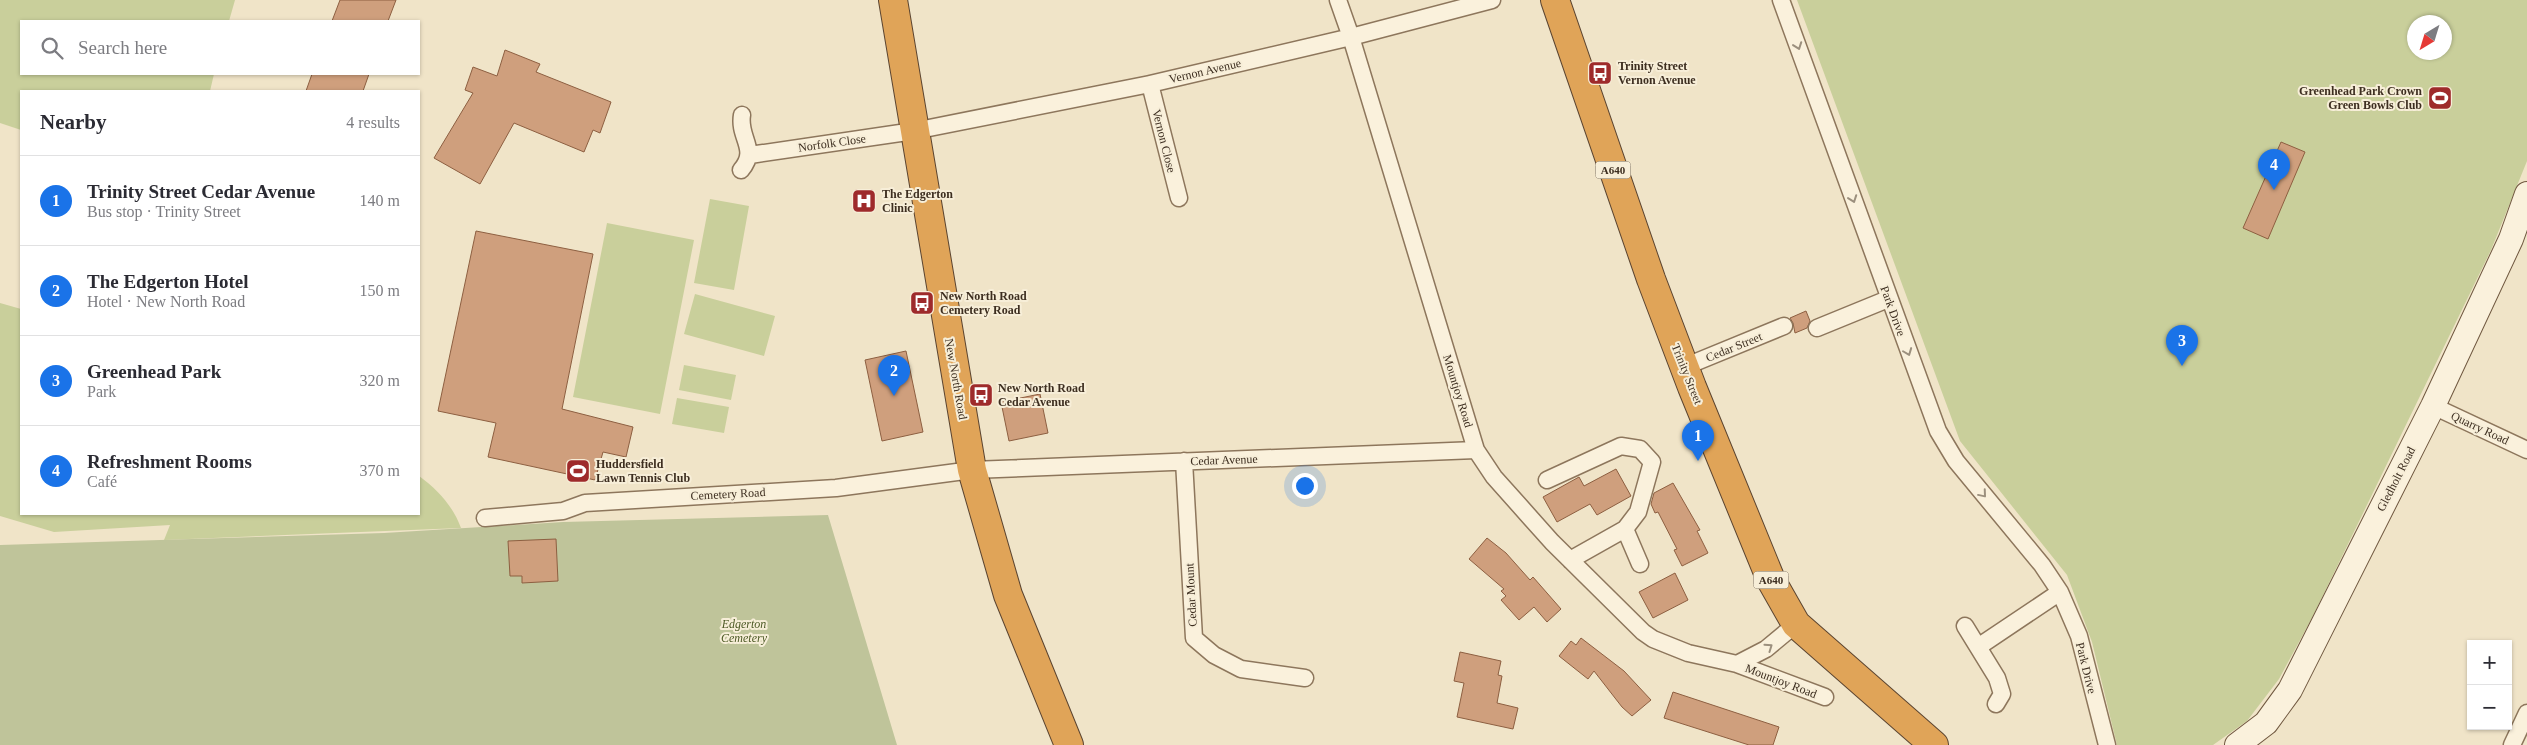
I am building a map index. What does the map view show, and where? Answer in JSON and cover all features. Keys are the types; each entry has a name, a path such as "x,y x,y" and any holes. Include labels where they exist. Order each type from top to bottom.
{"highway":[{"name":"New North Road","path":"894,0 914,131 972,470 1008,595 1069,745"},
{"name":"Trinity Street","path":"1555,0 1651,279 1684,367 1771,580 1796,624 1934,745"}],"street":[{"name":"Mountjoy Road","path":"1338,0 1351,37 1476,450 1494,477 1570,560 1633,624 1653,639 1704,658 1737,664 1825,697"},
{"name":"Vernon Avenue","path":"914,131 1150,84 1351,37 1492,0"},
{"name":"Park Drive","path":"1781,0 1888,299 1938,431 1956,461 2042,565 2060,592 2079,636 2107,745"},
{"name":"Vernon Close","path":"1150,84 1179,198"},
{"path":"741,170 747,163 750,155 748,144 742,132 742,115"},
{"name":"Norfolk Close","path":"750,155 914,131"},
{"name":"Gledholt Road","path":"2237,745 2266,723 2290,690 2433,406 2511,239 2527,194"},
{"path":"1817,328 1888,299"},
{"name":"Cedar Street","path":"1684,367 1784,326"},
{"name":"Quarry Road","path":"2433,406 2527,450"},
{"path":"1547,480 1621,446 1640,449 1652,462 1638,512 1624,529 1570,560"},
{"name":"Cedar Avenue","path":"972,470 1476,450"},
{"name":"Cedar Mount","path":"1184,461 1194,638 1214,654 1241,669 1304,678"},
{"name":"Cemetery Road","path":"485,518 563,511 585,503 836,488 972,470"},
{"path":"1624,529 1640,564"},
{"path":"1978,647 2060,592"},
{"name":"Mountjoy Road","path":"1737,664 1766,649 1796,624"},
{"path":"1965,626 1997,678 2002,694 1996,704"},
{"path":"2512,745 2527,713"}],"green space":[{"path":"0,0 235,0 229,20 20,20 20,75 214,75 210,90 20,90 20,130 0,123"},
{"path":"1797,0 2527,0 2527,161 2491,250 2313,616 2279,679 2247,721 2213,745 2117,745 2092,642 2067,575 1960,441"},
{"path":"710,199 749,206 734,290 694,283"},
{"path":"607,223 694,240 660,414 573,397"},
{"path":"695,294 775,316 764,356 684,334"},
{"path":"0,303 20,309 20,515 420,515 420,477 444,499 454,513 461,528 164,540 170,525 54,532 0,516"},
{"path":"684,365 736,375 731,400 679,390"},
{"path":"677,398 729,407 724,433 672,424"},
{"name":"Edgerton Cemetery","path":"828,515 897,745 0,745 0,545 384,533 563,522"}],"building":[{"path":"340,0 396,0 388,20 332,20"},
{"path":"505,50 540,64 536,72 611,102 600,133 593,130 584,152 514,123 480,184 434,158 473,93 465,90 473,67 497,76"},
{"path":"312,75 369,75 363,90 306,90"},
{"path":"2281,142 2305,152 2268,239 2243,228"},
{"path":"476,231 593,254 562,409 633,427 626,457 603,452 595,480 488,457 496,423 438,411"},
{"path":"1806,311 1810,321 1807,328 1795,333 1790,318"},
{"path":"906,351 923,432 882,441 865,360"},
{"path":"1040,394 1048,433 1009,441 1001,402"},
{"path":"1616,469 1631,496 1597,515 1590,504 1557,522 1543,497 1579,477 1584,486"},
{"path":"1673,483 1700,530 1697,531 1708,553 1682,566 1674,550 1677,549 1658,512 1655,513 1651,504 1654,493"},
{"path":"1487,538 1506,553 1530,580 1533,577 1561,609 1547,622 1534,607 1519,620 1501,600 1506,596 1501,591 1504,589 1469,559"},
{"path":"556,539 558,581 522,583 522,576 510,576 508,541"},
{"path":"1675,573 1688,600 1653,618 1639,592"},
{"path":"1581,638 1624,671 1651,700 1632,716 1622,707 1594,671 1588,679 1559,656 1571,641 1576,645"},
{"path":"1460,652 1501,661 1498,675 1502,676 1497,703 1518,708 1513,729 1457,717 1464,683 1454,681"},
{"path":"1673,692 1779,727 1773,745 1749,745 1664,718"}],"place":[{"name":"Trinity Street Vernon Avenue","path":"1600,73"},
{"name":"Greenhead Park Crown Green Bowls Club","path":"2440,98"},
{"name":"Refreshment Rooms","path":"2274,190"},
{"name":"The Edgerton Clinic","path":"864,201"},
{"name":"New North Road Cemetery Road","path":"922,303"},
{"name":"Greenhead Park","path":"2182,366"},
{"name":"New North Road Cedar Avenue","path":"981,395"},
{"name":"The Edgerton Hotel","path":"894,396"},
{"name":"Trinity Street Cedar Avenue","path":"1698,461"},
{"name":"Huddersfield Lawn Tennis Club","path":"578,471"}]}
